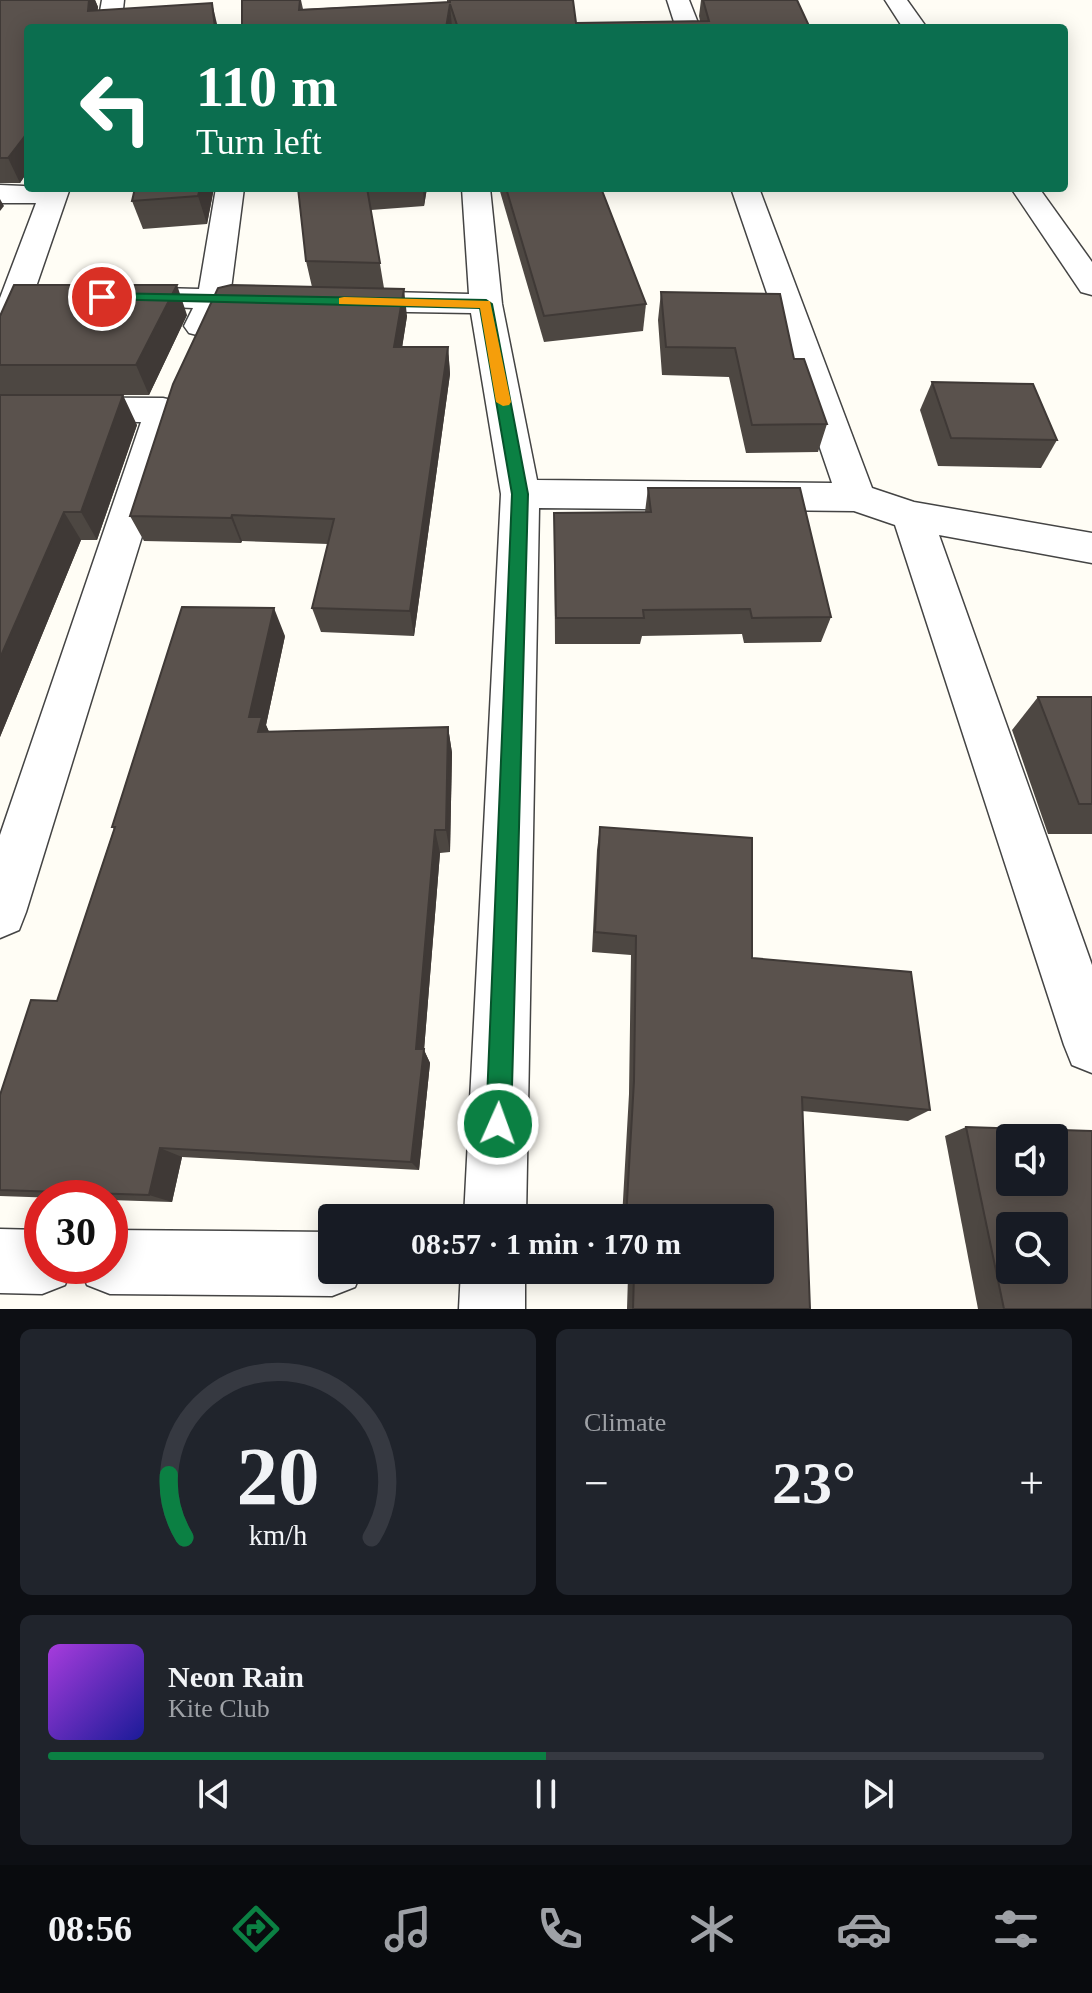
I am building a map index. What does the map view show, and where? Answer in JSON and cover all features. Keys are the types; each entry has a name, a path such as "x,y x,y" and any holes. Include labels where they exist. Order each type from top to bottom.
{"street":[{"path":"110,24 113,0"},
{"path":"678,0 687,24"},
{"path":"896,0 912,24"},
{"path":"0,194 55,192 33,295 0,342"},
{"path":"0,912 175,382 214,299 229,192"},
{"path":"476,192 486,304 520,494 495,1204"},
{"path":"746,192 856,497"},
{"path":"1028,192 1092,285"},
{"path":"93,296 294,300"},
{"path":"326,301 486,304"},
{"path":"0,409 175,382"},
{"path":"520,494 856,497 912,516 1092,548"},
{"path":"912,516 1092,1045"},
{"path":"0,1261 24,1262"},
{"path":"128,1262 318,1264"},
{"path":"492,1309 493,1284"}],"building":[{"path":"0,0 89,0 88,11 212,3 215,24 24,24 24,137 8,158 0,158"},
{"path":"242,0 300,0 299,10 450,0 573,0 576,23 709,21 703,0 797,0 808,24 457,24 450,4 447,24 242,24"},
{"path":"134,192 199,192 198,196 132,201"},
{"path":"298,192 368,192 380,263 306,261"},
{"path":"507,192 603,192 646,304 544,316"},
{"path":"14,285 177,285 136,365 0,365 0,316"},
{"path":"231,285 404,289 394,347 448,347 410,611 312,608 334,519 232,515 231,518 130,516 173,384 218,288"},
{"path":"661,292 780,294 794,359 804,359 827,424 752,425 735,348 666,347"},
{"path":"932,382 1033,384 1057,440 951,438"},
{"path":"0,395 123,395 81,512 64,512 0,658"},
{"path":"648,488 800,488 831,617 752,618 750,609 643,610 644,618 556,618 554,513 651,512"},
{"path":"182,607 274,608 249,717 262,717 258,732 448,727 446,830 435,830 416,1049 424,1049 411,1162 160,1148 149,1195 128,1194 128,1180 24,1180 24,1191 0,1190 0,1095 31,1000 57,1001 115,827 112,827"},
{"path":"1038,697 1092,697 1092,804 1079,804"},
{"path":"600,827 752,838 752,958 911,972 930,1110 802,1097 810,1309 633,1309 634,1284 774,1284 774,1204 627,1204 634,1081 636,936 595,932"},
{"path":"966,1127 996,1128 996,1196 1068,1196 1068,1130 1092,1131 1092,1309 1004,1309 999,1284 1068,1284 1068,1212 996,1212 996,1271"}],"slow traffic":[{"path":"344,301 486,304 503,402"}],"route":[{"path":"102,297 486,304 520,494 498,1124"}]}
